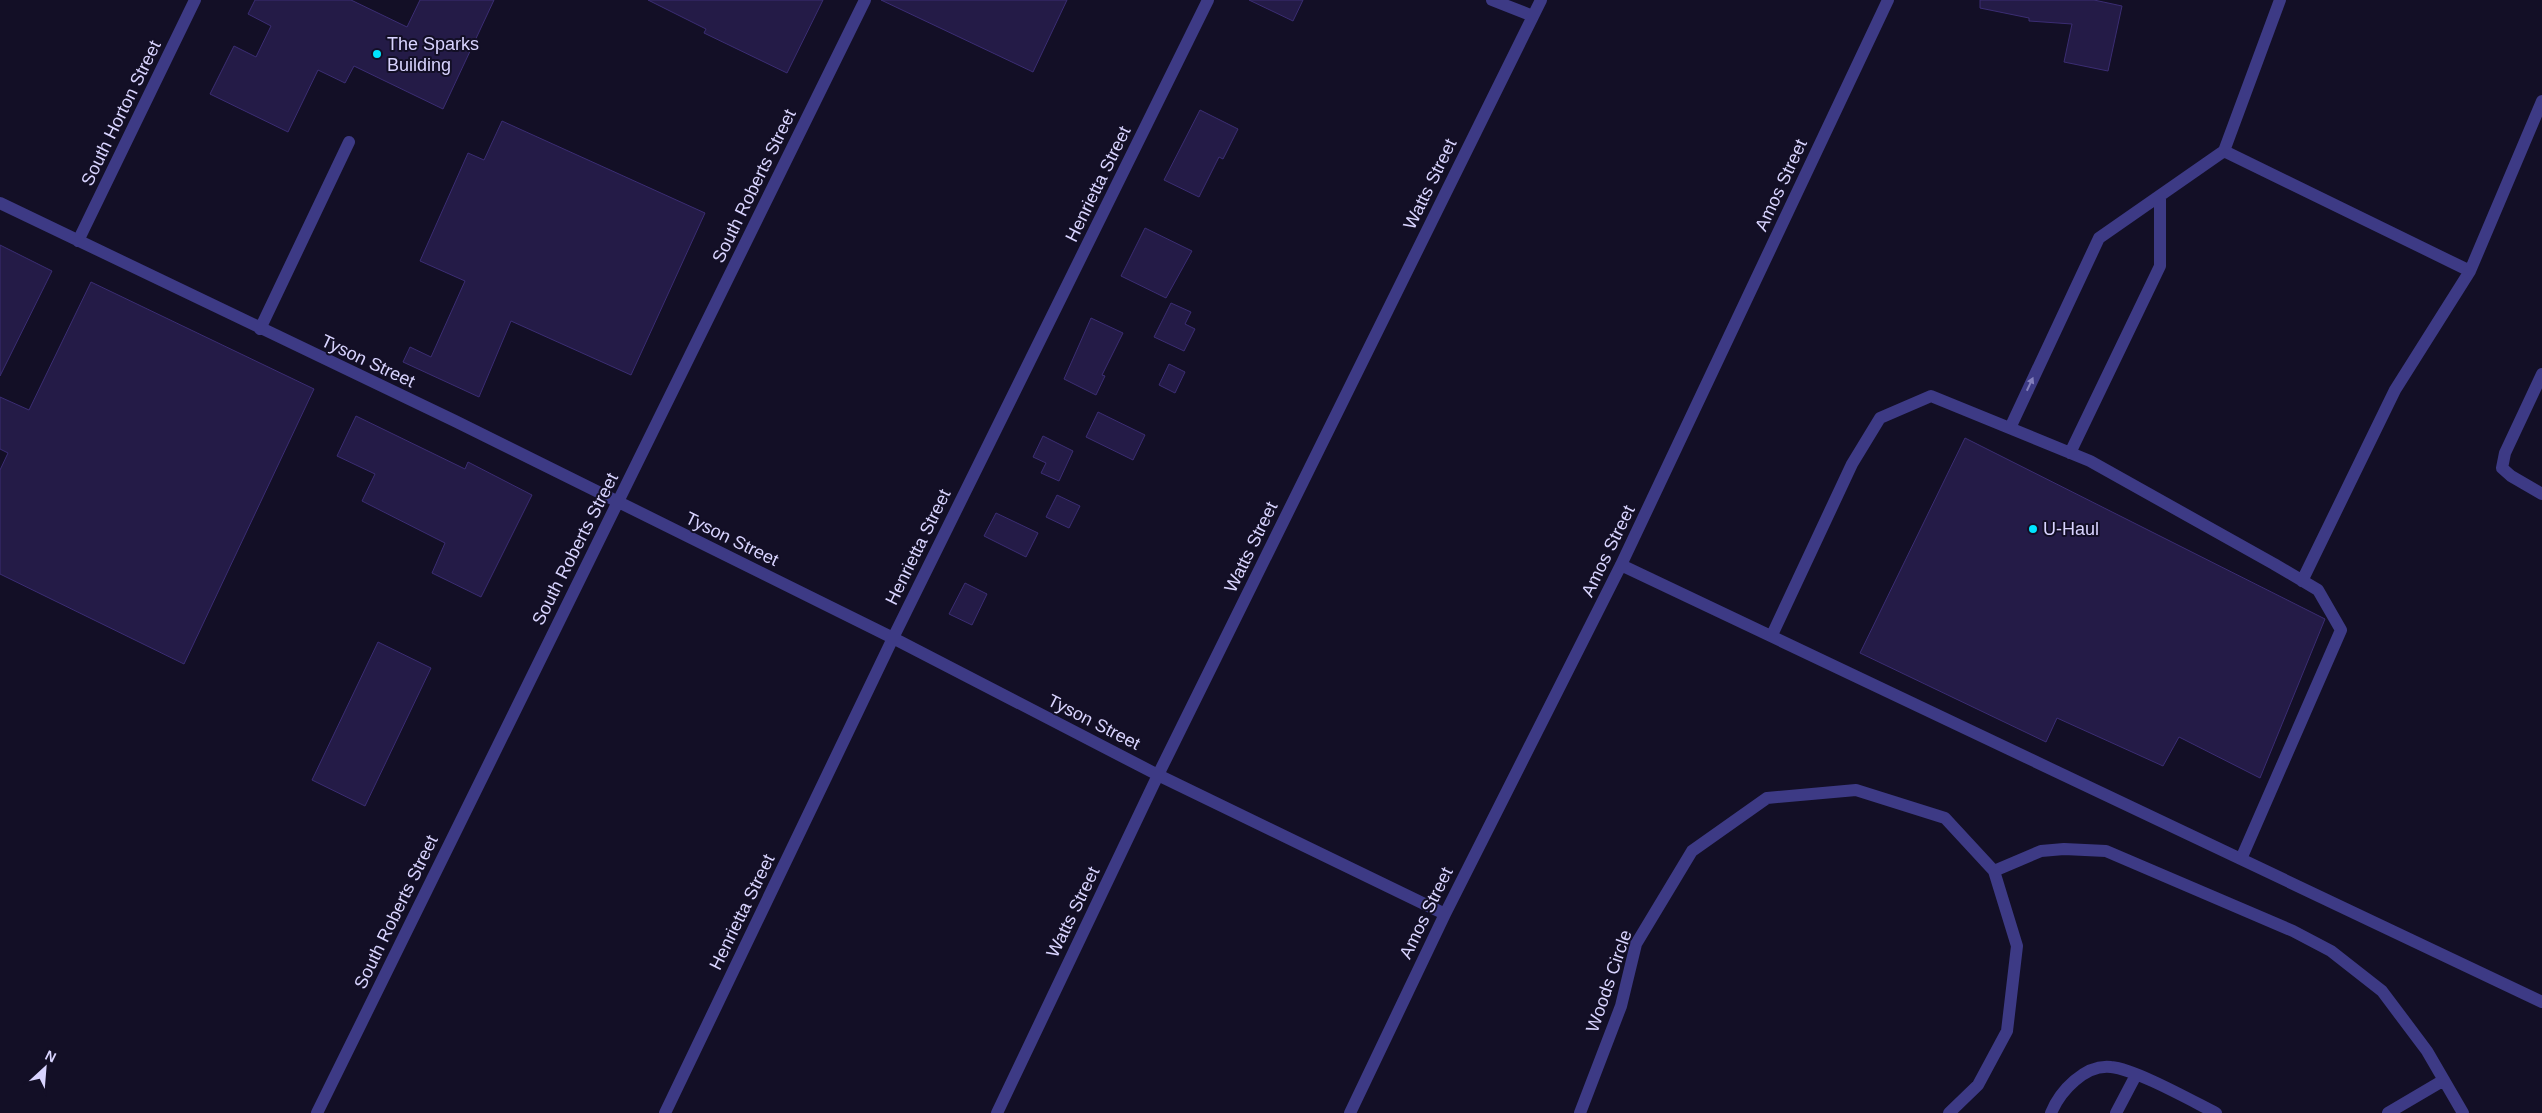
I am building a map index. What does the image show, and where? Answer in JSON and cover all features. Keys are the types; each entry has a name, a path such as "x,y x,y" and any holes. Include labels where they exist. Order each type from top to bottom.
{"street":[{"name":"South Horton Street","path":"78,241 195,0"},
{"name":"South Roberts Street","path":"317,1113 619,502 864,0"},
{"name":"Henrietta Street","path":"665,1113 893,638 1208,0"},
{"path":"1492,0 1533,16"},
{"name":"Watts Street","path":"997,1113 1158,775 1541,0"},
{"name":"Amos Street","path":"1350,1113 1445,914 1621,565 1888,0"},
{"path":"2010,428 2099,238 2224,151 2280,0"},
{"path":"2302,581 2395,390 2470,271 2542,101"},
{"path":"260,328 349,142"},
{"path":"2224,151 2470,271"},
{"path":"2070,452 2160,266 2160,196"},
{"name":"Tyson Street","path":"0,204 619,502 893,638 1158,775 1445,914"},
{"path":"2542,374 2505,453 2502,468 2511,476 2542,494"},
{"path":"1772,635 1852,464 1880,418 1931,396 2090,461 2318,590 2341,630 2241,859"},
{"path":"1621,565 2542,1002"},
{"name":"Woods Circle","path":"1580,1113 1621,1006 1636,944 1692,851 1767,798 1856,790 1945,818 1994,871 2017,946 2013,996 2007,1031 1978,1085 1949,1113"},
{"path":"1994,871 2041,851 2064,849 2106,851 2293,931 2331,951 2382,991 2427,1050 2463,1113"},
{"path":"2051,1113 2068,1085 2086,1073 2110,1067 2136,1075 2192,1108 2216,1113"},
{"path":"2116,1113 2136,1075"},
{"path":"2388,1113 2444,1080"}],"building":[{"name":"The Sparks Building","path":"255,0 351,0 407,27 420,0 494,0 443,109 354,66 345,83 318,70 288,132 210,94 234,46 256,57 271,26 248,14"},
{"path":"648,0 823,0 787,73 704,33 706,29"},
{"path":"881,0 1067,0 1033,72"},
{"path":"1249,0 1303,0 1293,21"},
{"path":"1980,0 2094,0 2122,6 2108,71 2064,62 2072,24 2029,21 2029,18 1980,8"},
{"path":"1200,110 1238,129 1223,159 1219,157 1199,197 1164,180"},
{"path":"502,121 705,213 631,375 511,321 479,397 403,362 410,347 431,357 465,281 420,261 468,153 484,160"},
{"path":"1145,228 1192,251 1166,298 1121,276"},
{"path":"0,245 52,271 0,376"},
{"path":"91,282 314,389 184,664 0,574 0,470 8,453 0,449 0,397 29,410"},
{"path":"1171,303 1191,312 1185,324 1195,329 1184,351 1154,337"},
{"path":"1091,318 1123,333 1102,375 1105,376 1096,395 1064,379"},
{"path":"1169,364 1185,372 1175,393 1159,385"},
{"path":"1098,412 1145,435 1133,460 1086,437"},
{"path":"356,416 465,469 468,462 532,495 481,597 432,573 445,543 362,501 375,474 337,456"},
{"path":"1043,436 1073,451 1059,481 1041,473 1046,463 1033,457"},
{"name":"U-Haul","path":"1965,438 2325,619 2260,778 2179,737 2163,766 2057,718 2046,742 1860,653"},
{"path":"1057,495 1080,506 1069,528 1046,517"},
{"path":"996,513 1038,533 1026,557 984,536"},
{"path":"965,583 987,594 972,625 949,614"},
{"path":"378,642 431,668 365,806 312,780"}],"place":[{"name":"The Sparks Building","path":"377,54"},
{"name":"U-Haul","path":"2033,529"}]}
